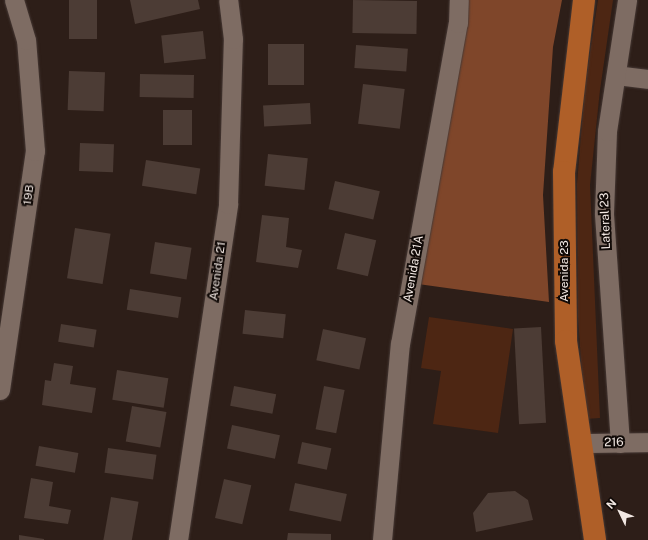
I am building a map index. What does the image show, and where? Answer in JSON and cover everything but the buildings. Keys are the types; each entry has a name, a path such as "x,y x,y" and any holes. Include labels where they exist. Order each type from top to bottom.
{"main road":[{"name":"Avenida 23","path":"584,0 564,172 566,341 580,443 596,540"}],"street":[{"name":"19B","path":"0,390 35,150 26,40 14,0"},
{"name":"Avenida 21","path":"178,540 228,204 232,39 228,0"},
{"name":"Avenida 21A","path":"382,540 400,344 458,23 459,0"},
{"name":"Lateral 23","path":"620,443 604,213 607,131 627,0"},
{"path":"616,75 648,79"},
{"name":"216","path":"580,443 648,442"}],"shaded area":[{"path":"467,0 562,0 553,47 543,195 549,302 418,284"},
{"path":"598,0 613,0 600,90 590,185 600,418 585,419 578,317 577,184 585,86"},
{"path":"429,317 513,329 498,433 433,424 441,371 421,368"}]}
